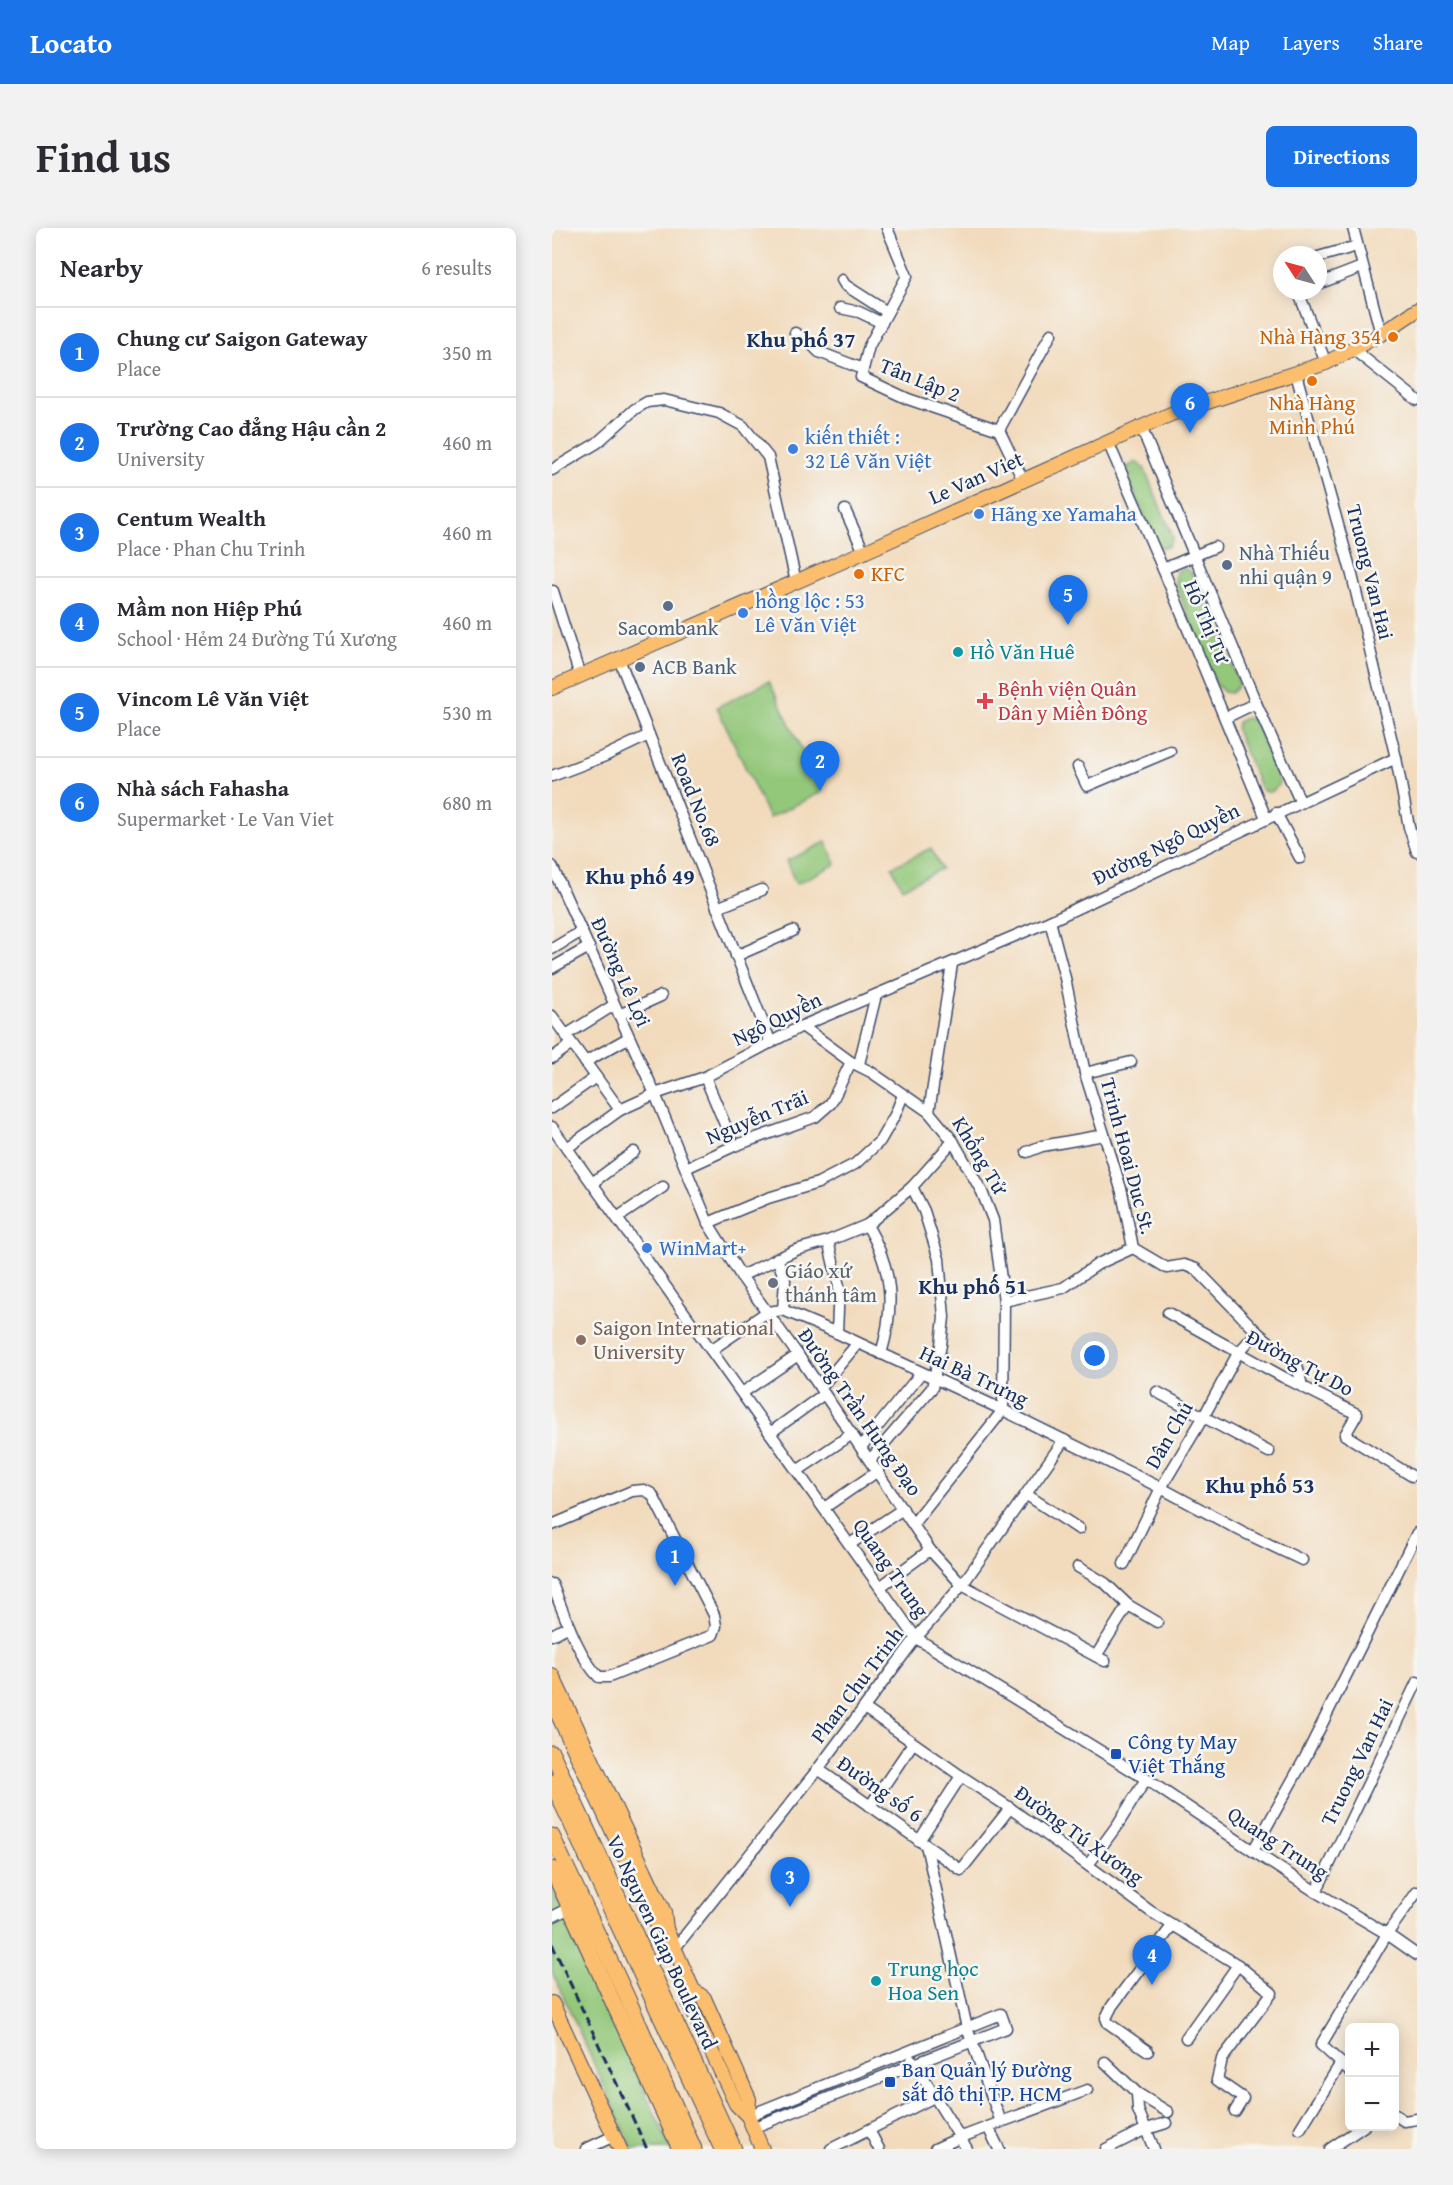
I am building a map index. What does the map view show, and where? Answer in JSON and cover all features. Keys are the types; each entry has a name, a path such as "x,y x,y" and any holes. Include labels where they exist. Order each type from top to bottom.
{"highway":[{"name":"Vo Nguyen Giap Boulevard","path":"552,1753 734,2149"},
{"name":"Vo Nguyen Giap Boulevard","path":"552,1782 722,2149"},
{"path":"552,1836 627,1997 688,2145"},
{"path":"552,1869 667,2122 688,2145"}],"main road":[{"name":"Le Van Viet","path":"552,688 864,552 1170,414 1326,363 1354,350 1417,310"},
{"path":"552,1676 664,1912 666,1929 693,1990 704,1998 749,2099 750,2122 762,2149"},
{"path":"552,1702 655,1922 666,1929"},
{"path":"552,2002 617,2143"}],"street":[{"name":"Tân Lập 2","path":"887,228 907,276 869,346 861,377 908,399 999,430"},
{"path":"1353,228 1381,334"},
{"path":"1327,254 1357,246"},
{"path":"1327,281 1362,267"},
{"path":"842,280 845,285 888,312"},
{"path":"1302,300 1326,363"},
{"path":"840,308 859,312 882,323"},
{"path":"795,333 819,352 863,369"},
{"path":"1023,480 999,430 1051,334"},
{"path":"1354,350 1412,397 1417,384"},
{"name":"Truong Van Hai","path":"1296,374 1352,575 1396,758 1409,827 1417,852"},
{"path":"552,470 597,443 635,409 647,402 664,400 720,413 743,426 768,457 796,582"},
{"name":"Hồ Thị Tư","path":"1141,427 1149,451 1196,555 1256,703 1300,801"},
{"name":"Hồ Thị Tư","path":"1108,442 1225,718 1271,815 1300,858"},
{"path":"845,510 864,552"},
{"path":"1163,569 1215,547"},
{"path":"553,591 580,676"},
{"name":"Road No.68","path":"619,659 771,1042"},
{"path":"1225,718 1256,703"},
{"path":"552,776 605,756 649,735"},
{"path":"1078,767 1087,786 1170,751"},
{"name":"Đường Ngô Quyền","path":"952,964 1050,921 1300,801 1396,758"},
{"name":"Đường Lê Lợi","path":"552,866 655,1094"},
{"path":"717,908 762,890"},
{"name":"Trinh Hoai Duc St.","path":"1050,921 1065,978 1085,1073 1122,1192 1133,1248 1167,1268 1184,1265 1196,1269 1257,1332 1297,1365 1302,1386"},
{"path":"552,949 582,931"},
{"path":"736,956 793,932"},
{"path":"552,968 589,947"},
{"path":"929,1112 952,964"},
{"name":"Ngô Quyền","path":"567,1148 620,1110 655,1094 705,1077 802,1026 952,964"},
{"name":"Nguyễn Trãi","path":"686,1168 734,1146 815,1118 831,1103 855,1063 876,995"},
{"path":"552,1058 569,1039 616,1010 661,996"},
{"path":"552,1016 620,1110"},
{"name":"Khổng Tử","path":"802,1026 929,1112 953,1141 982,1192 993,1220 1004,1301 1003,1410"},
{"path":"585,1062 628,1038"},
{"path":"1085,1073 1131,1062"},
{"path":"552,1108 596,1077"},
{"path":"705,1077 734,1146"},
{"name":"Đường Trần Hưng Đạo","path":"655,1094 708,1223 741,1276 798,1355 930,1550 962,1585 1101,1658 1128,1605"},
{"path":"708,1223 768,1197 818,1183 855,1164 880,1141 903,1095"},
{"name":"Quang Trung","path":"552,1127 916,1638 1146,1779 1316,1892 1387,1934 1417,1955"},
{"path":"1027,1152 1042,1146 1104,1135"},
{"path":"741,1276 777,1258 867,1225 912,1187 953,1141"},
{"path":"592,1183 634,1152"},
{"path":"617,1218 663,1187"},
{"path":"870,1460 932,1388 944,1317 939,1259 924,1211 912,1187"},
{"path":"867,1225 884,1258 889,1280 890,1306 887,1335 881,1354"},
{"path":"828,1241 839,1286 837,1333"},
{"path":"1004,1301 1063,1288 1098,1264 1133,1248"},
{"path":"711,1350 767,1312 783,1310 785,1280 777,1258"},
{"name":"Hai Bà Trưng","path":"783,1310 1003,1410 1302,1560"},
{"name":"Đường Tự Do","path":"1168,1313 1238,1353 1357,1414 1345,1435 1412,1476"},
{"name":"Dân Chủ","path":"1124,1564 1161,1488 1238,1353 1257,1332"},
{"path":"770,1433 822,1391 858,1343"},
{"path":"742,1393 798,1355"},
{"path":"861,1447 921,1372"},
{"path":"1157,1392 1269,1452"},
{"path":"913,1524 1003,1410"},
{"path":"797,1471 852,1434"},
{"name":"Phan Chu Trinh","path":"675,1948 818,1769 916,1638 962,1585 1064,1440"},
{"path":"824,1508 878,1471"},
{"path":"552,1525 632,1491 644,1490 652,1494 714,1615 716,1626 713,1635 696,1643 609,1677 599,1677 592,1670 569,1626 552,1584"},
{"path":"1027,1495 1079,1529"},
{"path":"850,1544 903,1509"},
{"path":"1253,1851 1305,1758 1417,1533"},
{"path":"880,1587 930,1550"},
{"path":"1078,1567 1105,1583 1128,1605 1157,1622"},
{"path":"552,1635 569,1626"},
{"name":"Truong Van Hai","path":"1316,1892 1417,1682"},
{"name":"Đường Tú Xương","path":"864,1708 1010,1808 1172,1926 1238,1965 1272,1993 1222,2059 1217,2079 1243,2098 1234,2110"},
{"path":"870,1806 913,1743"},
{"name":"Đường số 6","path":"818,1769 961,1870 1010,1808"},
{"name":"Đường số 6","path":"961,1776 922,1843 967,2028 1001,2122"},
{"path":"1088,1865 1118,1824 1146,1779"},
{"path":"1300,2129 1345,2067 1321,2045 1387,1934 1417,1892"},
{"path":"552,1917 570,1908"},
{"path":"1148,2051 1108,2023 1106,2018 1112,2006 1172,1926"},
{"path":"1186,2038 1238,1965"},
{"path":"1001,2014 1006,2028 915,2064 750,2122 907,2052 1001,2014"},
{"path":"907,2052 958,2138 967,2149"},
{"path":"1105,2062 1167,2118 1106,2149"},
{"path":"935,2149 958,2138 1087,2090"},
{"path":"1137,2093 1138,2110 1144,2130 1154,2149"},
{"path":"831,2149 934,2097"},
{"path":"1399,2117 1404,2121 1417,2119"},
{"path":"988,2127 999,2149"},
{"path":"869,2130 879,2149"},
{"path":"1330,2149 1358,2131"},
{"path":"586,2149 617,2143"}],"green space":[{"path":"1136,462 1144,468 1173,537 1167,547 1157,547 1126,473 1126,468"},
{"path":"1183,568 1193,575 1238,680 1238,686 1231,693 1224,692 1216,684 1175,583 1176,572"},
{"path":"769,681 822,792 769,818 717,707"},
{"path":"1246,718 1253,720 1256,724 1279,781 1273,791 1266,792 1261,789 1236,730 1237,722"},
{"path":"826,842 836,864 796,884 786,861"},
{"path":"931,848 941,869 902,888 892,867"},
{"path":"552,1889 671,2149 633,2149 552,1972"}],"railway":[{"path":"552,1944 647,2149"}],"place":[{"name":"Nhà Hàng 354","path":"1393,337"},
{"name":"Nhà Hàng Minh Phú","path":"1312,381"},
{"name":"Nhà sách Fahasha","path":"1190,433"},
{"name":"kiến thiết : 32 Lê Văn Việt","path":"793,449"},
{"name":"Hãng xe Yamaha","path":"979,514"},
{"name":"Nhà Thiếu nhi quận 9","path":"1227,565"},
{"name":"KFC","path":"859,574"},
{"name":"Sacombank","path":"668,606"},
{"name":"hồng lộc : 53 Lê Văn Việt","path":"743,613"},
{"name":"Vincom Lê Văn Việt","path":"1068,625"},
{"name":"Hồ Văn Huê","path":"958,652"},
{"name":"ACB Bank","path":"640,667"},
{"name":"Bệnh viện Quân Dân y Miền Đông","path":"985,701"},
{"name":"Trường Cao đẳng Hậu cần 2","path":"820,791"},
{"name":"WinMart+","path":"647,1248"},
{"name":"Giáo xứ thánh tâm","path":"773,1283"},
{"name":"Saigon International University","path":"581,1340"},
{"name":"Chung cư Saigon Gateway","path":"675,1586"},
{"name":"Công ty May Việt Thắng","path":"1116,1754"},
{"name":"Centum Wealth","path":"790,1907"},
{"name":"Trung học Hoa Sen","path":"876,1981"},
{"name":"Mầm non Hiệp Phú","path":"1152,1985"},
{"name":"Ban Quản lý Đường sắt đô thị TP. HCM","path":"890,2082"}],"district":[{"name":"Khu phố 37","path":"801,339"},
{"name":"Khu phố 49","path":"640,876"},
{"name":"Khu phố 51","path":"973,1286"},
{"name":"Khu phố 53","path":"1260,1485"}]}
